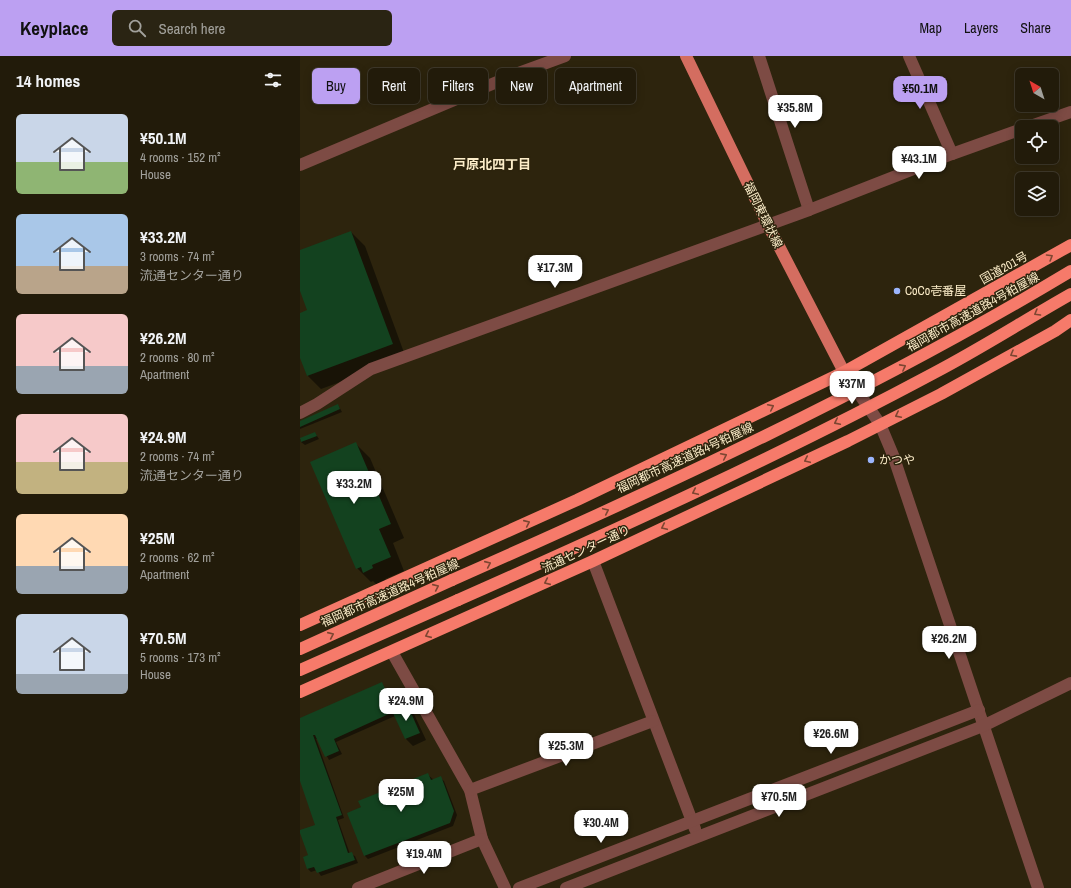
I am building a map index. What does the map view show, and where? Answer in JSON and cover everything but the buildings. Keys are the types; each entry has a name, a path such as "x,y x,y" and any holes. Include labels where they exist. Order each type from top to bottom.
{"highway":[{"name":"国道201号","path":"844,372 1071,245"},
{"name":"福岡都市高速道路4号粕屋線","path":"300,649 583,522 850,394 930,352 1071,271"},
{"path":"300,670 589,542 826,428 935,373 1071,294"},
{"path":"880,424 941,394 1055,331 1071,320"},
{"path":"300,625 577,500 844,372"},
{"name":"流通センター通り","path":"300,692 593,561 880,424"}],"main road":[{"name":"福岡東環状線","path":"686,56 768,225 844,372"}],"street":[{"path":"300,164 516,74 565,56"},
{"path":"758,56 809,210"},
{"path":"909,56 952,154"},
{"path":"1048,120 1071,112"},
{"path":"300,412 318,404 371,369 809,210 952,154 1015,132"},
{"path":"844,372 880,424 893,455 1038,888"},
{"path":"593,561 652,721 698,837"},
{"path":"392,652 470,790 482,839 505,888"},
{"path":"566,888 984,726 1071,683"},
{"path":"519,888 979,710"},
{"path":"470,790 652,721"},
{"path":"358,888 482,839"}],"place":[{"name":"CoCo壱番屋","path":"897,291"},
{"name":"かつや","path":"871,460"}],"district":[{"name":"戸原北四丁目","path":"492,164"}]}
